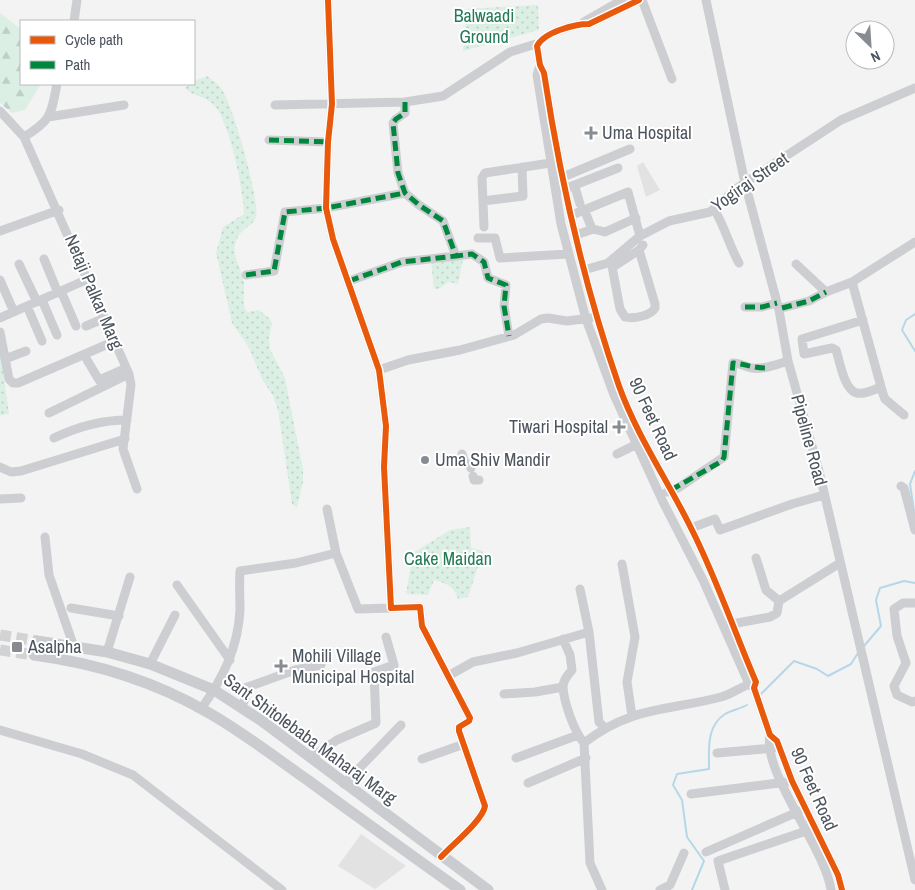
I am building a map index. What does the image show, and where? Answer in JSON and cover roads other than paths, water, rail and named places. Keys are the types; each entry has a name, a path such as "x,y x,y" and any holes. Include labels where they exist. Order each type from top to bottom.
{"main road":[{"name":"Sant Shitolebaba Maharaj Marg","path":"36,641 107,652 150,664 214,690 310,758 488,890"},
{"name":"Sant Shitolebaba Maharaj Marg","path":"34,655 90,664 172,694 201,709 259,745 460,890"},
{"path":"346,808 358,794"}],"street":[{"path":"74,20 77,0"},
{"path":"328,0 332,104 328,142 326,208 333,240 379,370 386,426 384,467 391,608"},
{"path":"582,24 587,19 622,0"},
{"path":"275,105 405,102 443,96 510,52 539,43 549,36 582,24 590,24 641,0 672,79"},
{"name":"Pipeline Road","path":"706,0 745,183 779,306 788,361 824,495 915,880"},
{"name":"90 Feet Road","path":"539,43 537,50 540,65 537,75 549,133 563,177 571,188 572,215 584,270 620,388 660,494 726,625 753,684 770,735 779,746 801,811 826,872 830,890"},
{"path":"24,137 40,127 48,118 53,108 57,85"},
{"name":"Yogiraj Street","path":"584,270 612,264 669,221 714,210 745,183 840,120 915,88"},
{"path":"405,102 405,113 396,119 393,124 398,173 406,192 419,205 443,220 456,256"},
{"path":"48,118 124,105"},
{"name":"Netaji Palkar Marg","path":"0,111 24,137 59,210 128,371 131,385 123,450 137,489"},
{"name":"90 Feet Road","path":"549,133 550,163 561,224 568,257 586,319 614,395 640,443 671,490 691,528 726,625"},
{"path":"269,140 328,142"},
{"path":"563,177 630,149"},
{"path":"484,227 482,178 485,172 550,163"},
{"path":"483,201 523,196 522,167"},
{"path":"556,192 571,188 618,168"},
{"path":"571,188 592,229"},
{"path":"561,224 582,207 624,188"},
{"path":"246,274 274,271 285,212 326,208 406,192"},
{"path":"582,207 628,192 636,218 654,300 654,312 629,318 620,309 612,264 641,244"},
{"path":"0,231 59,210"},
{"path":"714,210 723,224 730,247 739,263"},
{"path":"576,235 592,229 605,232 636,218"},
{"path":"478,238 495,238 500,258 581,256"},
{"path":"745,307 779,306 809,301 852,282 915,242"},
{"path":"349,281 402,262 472,254 484,262 488,278 506,285 504,306 508,336"},
{"path":"44,259 76,326"},
{"path":"19,264 57,335"},
{"path":"796,264 826,292"},
{"path":"0,280 14,312"},
{"path":"0,318 88,280"},
{"path":"852,282 885,399 904,415"},
{"path":"27,306 42,341"},
{"path":"379,370 408,360 460,350 524,331 541,319 586,319 597,316"},
{"path":"86,326 105,318"},
{"path":"863,320 801,340 806,354 832,348 836,350 850,387 857,393 882,387"},
{"path":"1,338 9,379 13,383 18,383 115,341"},
{"path":"6,360 26,351"},
{"path":"88,360 98,380 128,371"},
{"path":"660,494 671,490 722,461 724,457 733,364 744,364 751,368 766,368 788,361"},
{"path":"49,413 128,371"},
{"path":"54,438 78,427 113,420 127,420"},
{"path":"0,467 10,472 21,471 125,439"},
{"path":"617,454 640,443"},
{"path":"462,454 465,463 469,464 474,475"},
{"path":"902,486 915,530"},
{"path":"691,528 715,519 720,530 792,504 824,495"},
{"path":"0,499 21,498"},
{"path":"327,509 336,553 358,608 420,607 422,626 470,718 460,728 459,732 485,806 484,811 441,856"},
{"path":"45,537 49,575 74,647"},
{"path":"201,709 214,690 230,660 235,646 240,610 240,571 296,563 336,553"},
{"path":"756,558 766,590 779,601"},
{"path":"726,625 770,617 777,613 779,601 840,563"},
{"path":"622,564 635,637 627,682 632,716"},
{"path":"107,652 130,577"},
{"path":"177,585 230,660"},
{"path":"580,589 589,632 599,722 604,727"},
{"path":"915,603 903,603 894,609 897,636 906,662 894,686 897,696 912,702 915,701"},
{"path":"71,608 119,616"},
{"path":"150,664 174,615"},
{"path":"448,676 473,662 517,653 589,632"},
{"path":"310,758 337,740 376,723 374,672 394,665 386,637"},
{"path":"563,639 570,655 572,670 566,677 563,687 573,725 581,739 586,758 590,863 602,890"},
{"path":"241,708 245,699 242,689 295,670 321,665"},
{"path":"516,758 581,739 604,727 650,710 722,696 753,684"},
{"path":"504,694 563,687"},
{"path":"344,784 401,724"},
{"path":"0,730 82,754 133,775 282,890"},
{"name":"90 Feet Road","path":"770,735 769,749 782,783 801,811"},
{"path":"422,759 464,744"},
{"path":"717,754 769,749 779,746"},
{"path":"528,783 586,758"},
{"path":"690,794 792,781"},
{"path":"706,852 801,811"},
{"path":"725,890 718,862 809,829"},
{"name":"90 Feet Road","path":"809,829 838,875 842,890"},
{"path":"660,890 670,885 684,853"}],"waterway":[{"path":"915,314 906,320 902,330 915,351"},
{"path":"914,511 910,484 915,471"},
{"path":"864,646 881,626 876,600 880,588 904,581 915,583"},
{"path":"761,694 794,661 817,669 828,676 851,664 858,653"},
{"path":"692,890 704,861 687,837 682,800 673,785 677,774 709,769 710,739 714,725 725,714 747,705"}],"tunnel":[{"path":"0,635 37,641"},
{"path":"0,650 34,655"}],"place":[{"name":"Uma Hospital","path":"591,133"},
{"name":"Tiwari Hospital","path":"619,427"},
{"name":"Uma Shiv Mandir","path":"425,460"},
{"name":"Asalpha","path":"17,647"},
{"name":"Mohili Village Municipal Hospital","path":"281,666"}],"park label":[{"name":"Balwaadi Ground","path":"484,26"},
{"name":"Cake Maidan","path":"448,559"}]}
